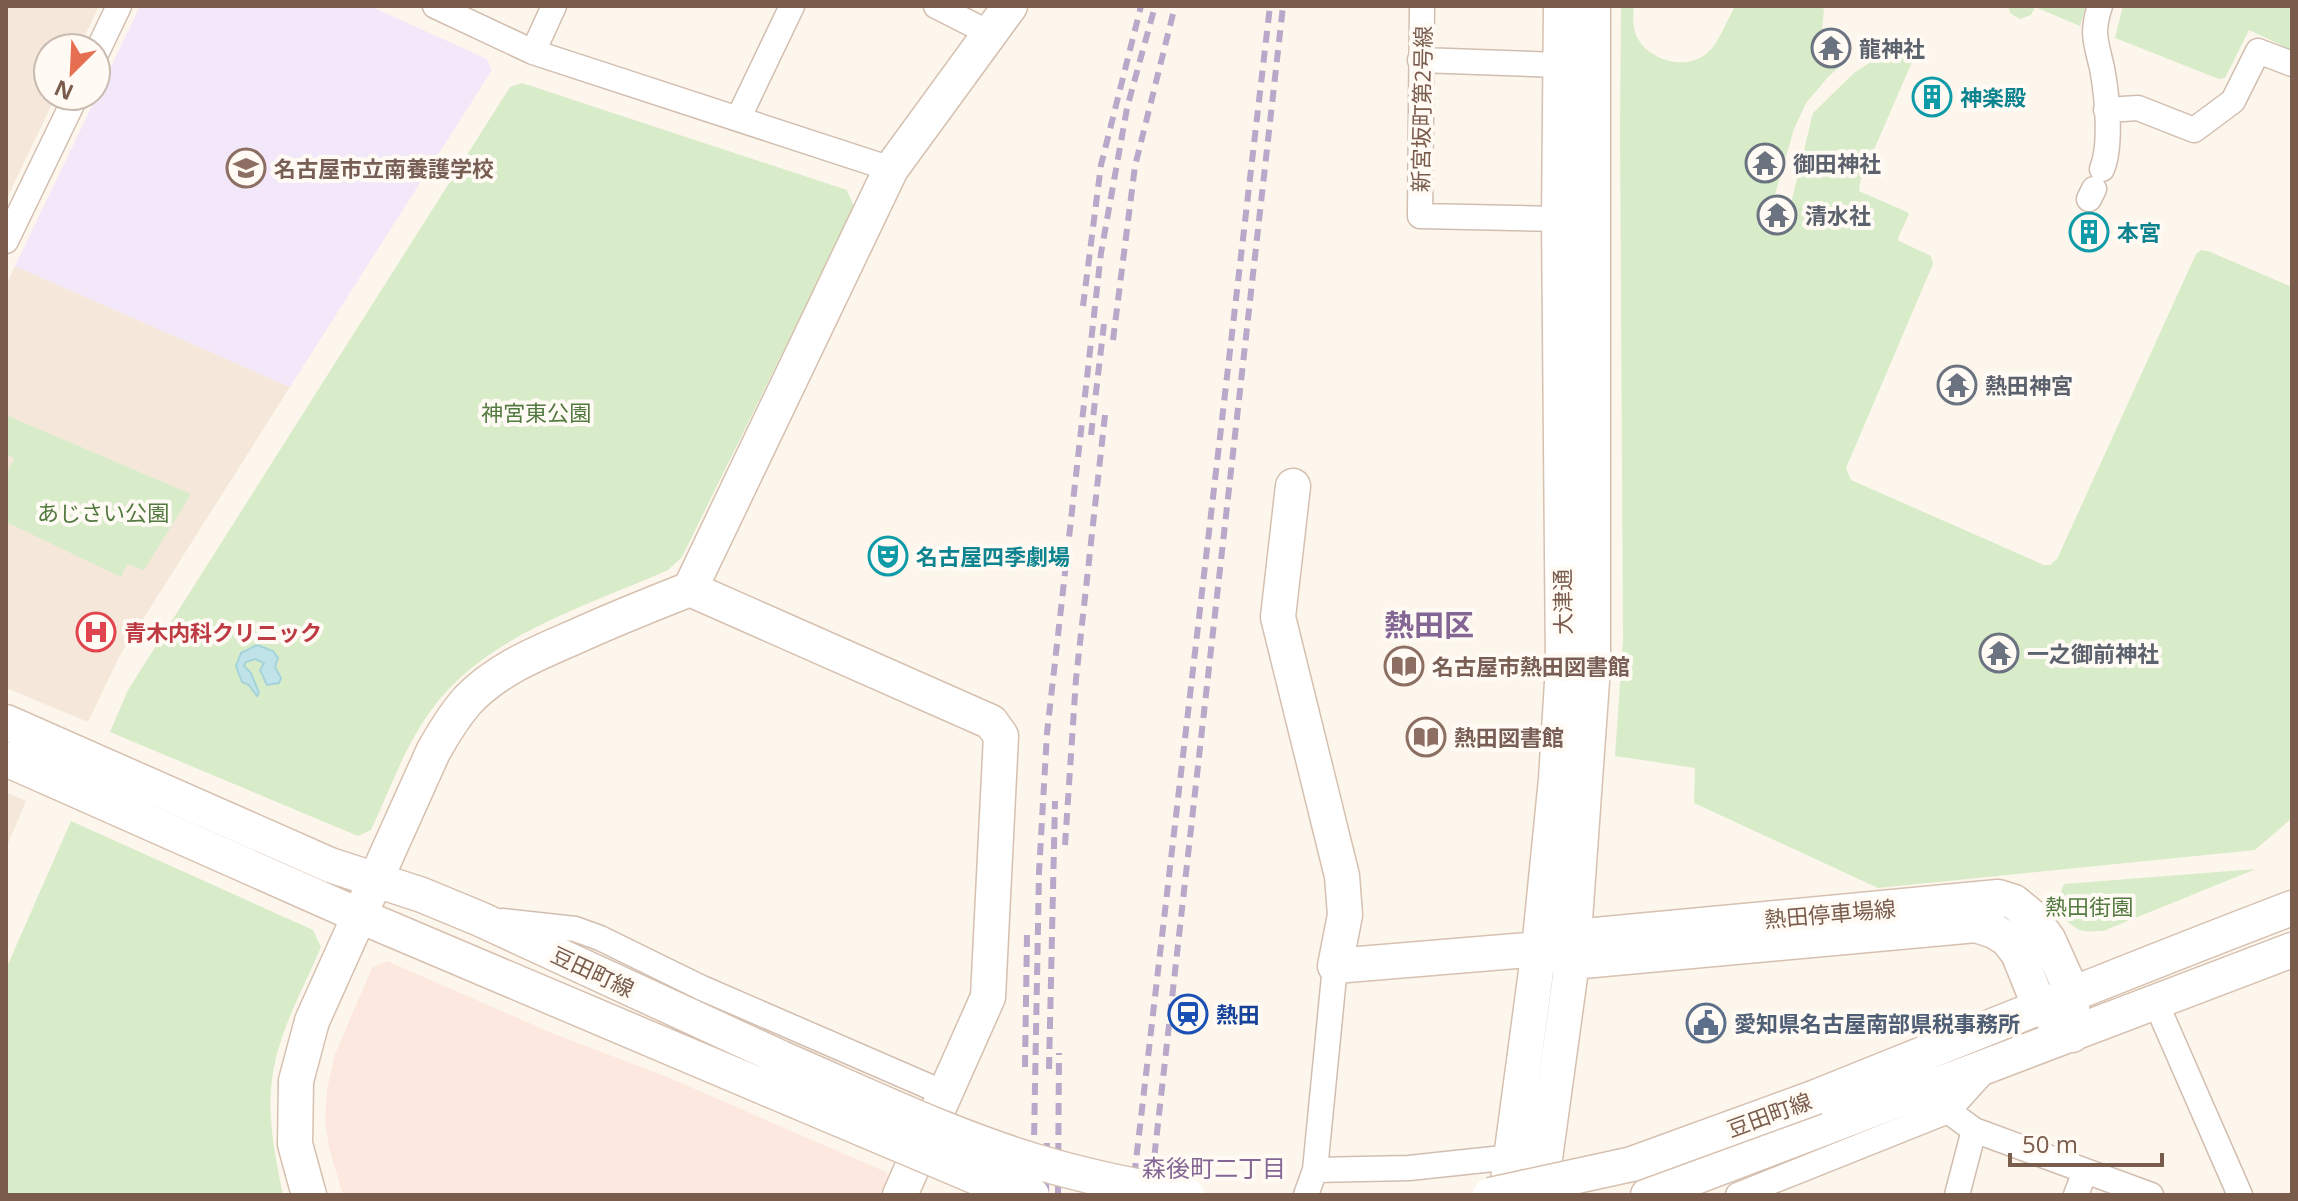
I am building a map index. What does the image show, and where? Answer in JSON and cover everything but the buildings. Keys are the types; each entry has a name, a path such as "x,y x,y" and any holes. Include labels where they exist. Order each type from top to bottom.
{"street":[{"path":"107,32 119,6"},
{"path":"435,6 533,52 891,169"},
{"path":"533,52 554,6"},
{"path":"738,119 792,6"},
{"path":"936,6 991,34"},
{"path":"309,1195 295,1144 296,1081 312,1021 433,752 447,728 468,701 492,679 521,660 690,589 891,169 1010,6"},
{"name":"新宮坂町第2号線","path":"1422,6 1420,216 1559,219"},
{"name":"大津通","path":"1506,1195 1539,949 1556,779 1563,666 1559,219 1561,6"},
{"name":"大津通","path":"1540,1195 1573,949 1593,667 1593,6"},
{"path":"2095,186 2108,156 2102,68 2093,40 2100,6"},
{"path":"2106,110 2138,108 2194,130 2233,101 2258,51 2292,64"},
{"path":"1420,60 1560,65"},
{"path":"6,241 68,112"},
{"path":"1293,486 1278,617 1342,876 1345,915 1335,966 1315,1170 1306,1195"},
{"path":"690,589 991,722 1001,736 988,997 900,1195"},
{"name":"豆田町線","path":"6,722 330,865 422,895 480,919 781,1058 993,1147 1054,1167 1187,1195"},
{"path":"6,759 360,916"},
{"name":"熱田停車場線","path":"1573,949 1998,897 2014,902 2031,916 2048,939 2072,992 2072,1035"},
{"path":"2039,1005 2292,908"},
{"name":"豆田町線","path":"360,916 981,1179 1032,1195"},
{"path":"480,919 575,929 600,938 702,988 944,1093"},
{"name":"熱田停車場線","path":"1335,966 1539,949 1976,925 2007,939 2018,953 2039,1005 2072,1035"},
{"path":"2072,1035 2292,950"},
{"path":"2156,1003 2240,1195"},
{"name":"豆田町線","path":"1490,1195 1632,1164 1816,1097 2039,1005"},
{"name":"豆田町線","path":"1648,1195 2072,1035"},
{"path":"1738,1195 1948,1111 1987,1068"},
{"path":"1948,1111 1974,1130 2151,1195"},
{"path":"1957,1195 1974,1130"},
{"path":"1315,1170 1409,1168 1512,1157"},
{"path":"2076,1195 2085,1171"}],"shaded area":[{"path":"6,6 99,6 87,32 32,32 32,112 48,112 6,200"},
{"name":"名古屋市立南養護学校","path":"140,6 370,6 487,59 492,70 290,387 15,266 89,112 112,112 112,64"},
{"path":"15,266 290,387 119,657 88,722 6,688 6,285"},
{"path":"6,792 26,801 6,848"},
{"path":"387,961 886,1172 890,1181 884,1195 343,1195 329,1148 325,1121 327,1089 335,1054 372,968"}],"green space":[{"name":"熱田神宮","path":"1621,6 1634,6 1634,29 1649,52 1678,62 1697,59 1711,50 1735,6 1818,6 1824,9 1822,29 1848,48 1849,58 1806,103 1794,129 1774,198 1764,216 1769,225 1779,228 1784,227 1787,220 1813,113 1854,73 1912,35 1921,36 1860,182 1859,191 1907,212 1909,214 1899,241 1931,256 1933,264 1846,468 1851,480 2044,565 2050,565 2057,559 2196,254 2201,250 2208,251 2292,287 2292,818 2255,850 1878,888 1694,803 1695,768 1615,756 1623,641"},
{"path":"2008,6 2086,6 2080,26 2035,7 2031,15 2020,19 2010,13"},
{"path":"2123,6 2292,6 2292,50 2249,30 2225,78 2219,79 2115,38"},
{"name":"神宮東公園","path":"522,83 847,190 854,207 682,557 668,570 572,610 509,642 454,683 414,737 371,830 358,836 110,732 128,690 510,87"},
{"name":"あじさい公園","path":"6,415 191,494 144,570 127,564 121,577 6,522 6,476 14,458 6,454"},
{"path":"71,821 313,930 321,947 281,1040 271,1088 272,1134 283,1195 6,1195 6,969"},
{"name":"熱田街園","path":"2256,869 2103,931 2076,928 2062,912 2060,898 2064,884"}],"water":[{"path":"257,645 273,651 278,658 275,667 281,678 279,683 267,685 260,670 264,663 255,659 246,662 244,666 251,673 259,693 257,696 249,685 242,682 236,666 241,653"}],"railway":[{"path":"1083,306 1101,165 1141,6"},
{"path":"1033,1195 1039,872 1047,733 1101,253 1127,108 1155,6"},
{"path":"1113,340 1135,166 1175,6"},
{"path":"1132,1195 1270,6"},
{"path":"1150,1195 1283,6"},
{"path":"1091,435 1104,324"},
{"path":"1065,845 1076,679 1105,415"},
{"path":"1049,1069 1055,801"},
{"path":"1025,1067 1027,935"},
{"path":"1058,1195 1059,1053"},
{"path":"1046,1195 1047,1137"}],"place":[{"name":"龍神社","path":"1831,48"},
{"name":"神楽殿","path":"1932,97"},
{"name":"御田神社","path":"1765,163"},
{"name":"名古屋市立南養護学校","path":"246,168"},
{"name":"清水社","path":"1777,215"},
{"name":"本宮","path":"2089,232"},
{"name":"熱田神宮","path":"1957,385"},
{"name":"名古屋四季劇場","path":"888,556"},
{"name":"青木内科クリニック","path":"96,632"},
{"name":"一之御前神社","path":"1999,653"},
{"name":"名古屋市熱田図書館","path":"1404,666"},
{"name":"熱田図書館","path":"1426,737"},
{"name":"熱田","path":"1188,1014"},
{"name":"愛知県名古屋南部県税事務所","path":"1706,1023"}],"district":[{"name":"熱田区","path":"1429,624"},
{"name":"森後町二丁目","path":"1214,1167"}]}
